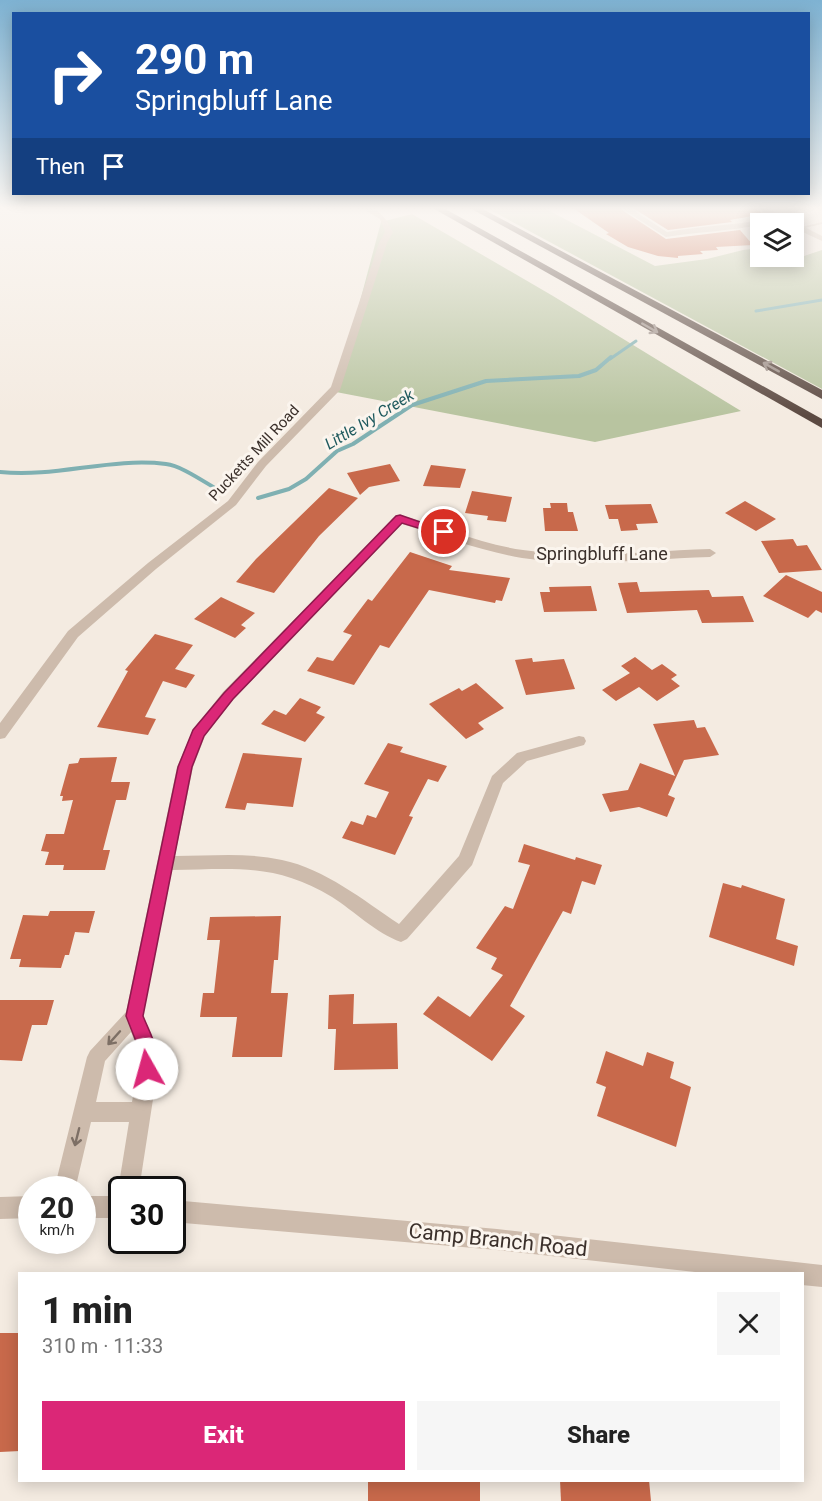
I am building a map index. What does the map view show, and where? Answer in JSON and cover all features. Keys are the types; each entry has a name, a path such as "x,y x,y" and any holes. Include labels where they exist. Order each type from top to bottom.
{"highway":[{"path":"559,276 822,424"},
{"path":"601,276 822,395"}],"street":[{"name":"Pucketts Mill Road","path":"0,734 73,634 152,566 232,503 262,464 336,388 372,276"},
{"name":"Springbluff Lane","path":"134,1016 185,767 198,734 228,696 400,519 487,546 524,554 566,556 710,553"},
{"path":"165,863 252,864 293,869 333,890 401,934 466,860 497,780 522,757 579,741"},
{"path":"67,1176 97,1057 134,1016 150,1054 130,1176"},
{"path":"83,1112 140,1112"},
{"path":"0,1208 18,1207"},
{"name":"Camp Branch Road","path":"186,1212 494,1239 692,1259 791,1272"},
{"name":"Camp Branch Road","path":"804,1274 822,1276"}],"green space":[{"path":"367,276 519,276 741,411 595,442 336,392"},
{"path":"613,276 822,276 822,389"}],"building":[{"path":"390,464 400,481 369,487 360,495 347,473"},
{"path":"431,465 466,469 460,488 423,486"},
{"path":"329,488 358,498 319,536 274,593 236,582 256,559"},
{"path":"472,491 512,497 506,522 487,520 488,516 465,513"},
{"path":"745,501 776,519 756,531 725,513"},
{"path":"550,503 567,503 568,512 573,512 578,531 545,531 543,508 551,508"},
{"path":"651,504 658,523 636,524 638,530 621,531 618,519 609,519 605,505"},
{"path":"793,539 797,546 807,545 822,570 779,573 761,541"},
{"path":"410,552 452,566 449,570 510,578 502,601 496,600 495,603 429,590 389,648 380,645 354,685 307,671 317,657 333,661 352,635 343,632 368,599 372,601"},
{"path":"786,575 822,592 822,613 816,610 808,618 763,596"},
{"path":"637,582 640,592 709,590 712,597 743,596 754,622 702,623 697,610 627,613 618,583"},
{"path":"591,586 597,611 544,612 540,592 550,592 549,587"},
{"path":"221,597 255,613 241,625 246,628 235,638 194,619"},
{"path":"155,634 193,645 175,669 195,675 186,688 163,681 145,717 156,719 148,735 97,727 128,671 125,670"},
{"path":"635,657 652,670 662,664 677,675 671,679 680,686 657,701 639,687 616,701 602,690 630,673 621,666"},
{"path":"532,658 533,662 564,659 575,689 526,695 515,660"},
{"path":"476,683 504,708 478,723 484,729 466,739 429,704 459,688 462,691"},
{"path":"300,698 321,707 316,713 325,717 305,742 261,724 274,710 286,715"},
{"path":"694,720 697,728 705,727 719,755 684,760 668,795 675,798 667,817 639,807 610,812 602,794 628,790 640,763 675,776 653,724"},
{"path":"388,743 403,747 400,752 447,766 438,782 428,779 409,816 413,817 395,855 342,838 351,821 363,825 367,815 376,818 389,792 364,784"},
{"path":"243,753 302,758 293,807 247,803 245,810 225,808"},
{"path":"117,757 111,782 130,782 126,800 116,800 103,850 110,850 105,870 63,870 64,865 45,865 49,852 41,851 46,834 64,834 73,800 62,801 63,796 60,796 69,764 78,763 80,758"},
{"path":"524,844 575,860 576,857 602,865 595,885 582,881 571,914 563,911 510,1006 525,1016 492,1061 423,1014 438,996 470,1017 503,975 491,969 497,958 476,948 505,906 513,909 530,865 518,862"},
{"path":"723,883 741,888 742,885 785,899 776,939 798,946 794,966 709,937"},
{"path":"50,911 95,911 89,933 75,932 69,955 65,955 61,968 19,967 21,959 10,959 23,915 48,916"},
{"path":"281,916 278,960 274,960 271,993 288,993 282,1057 232,1057 237,1017 200,1017 203,993 214,993 220,940 207,940 210,917"},
{"path":"354,994 353,1024 397,1023 398,1069 334,1070 336,1029 328,1029 329,995"},
{"path":"0,1000 54,1000 47,1025 32,1025 22,1061 0,1060"},
{"path":"606,1051 643,1066 647,1052 674,1062 670,1078 691,1087 676,1147 597,1116 606,1087 596,1083"},
{"path":"0,1333 18,1333 18,1451 0,1452"},
{"path":"368,1482 480,1482 480,1501 368,1501"},
{"path":"560,1482 649,1482 651,1501 561,1501"}],"waterway":[{"name":"Little Ivy Creek","path":"756,311 822,300"},
{"name":"Little Ivy Creek","path":"610,359 636,341"},
{"name":"Little Ivy Creek","path":"258,498 289,489 306,479 337,451 353,444 412,405 486,381 579,376 596,370 611,357"},
{"name":"Little Ivy Creek","path":"0,472 42,472 125,463 166,464 188,472 224,493"}],"route":[{"path":"147,1069 150,1054 134,1016 185,767 198,734 228,696 400,519 444,532"}]}
